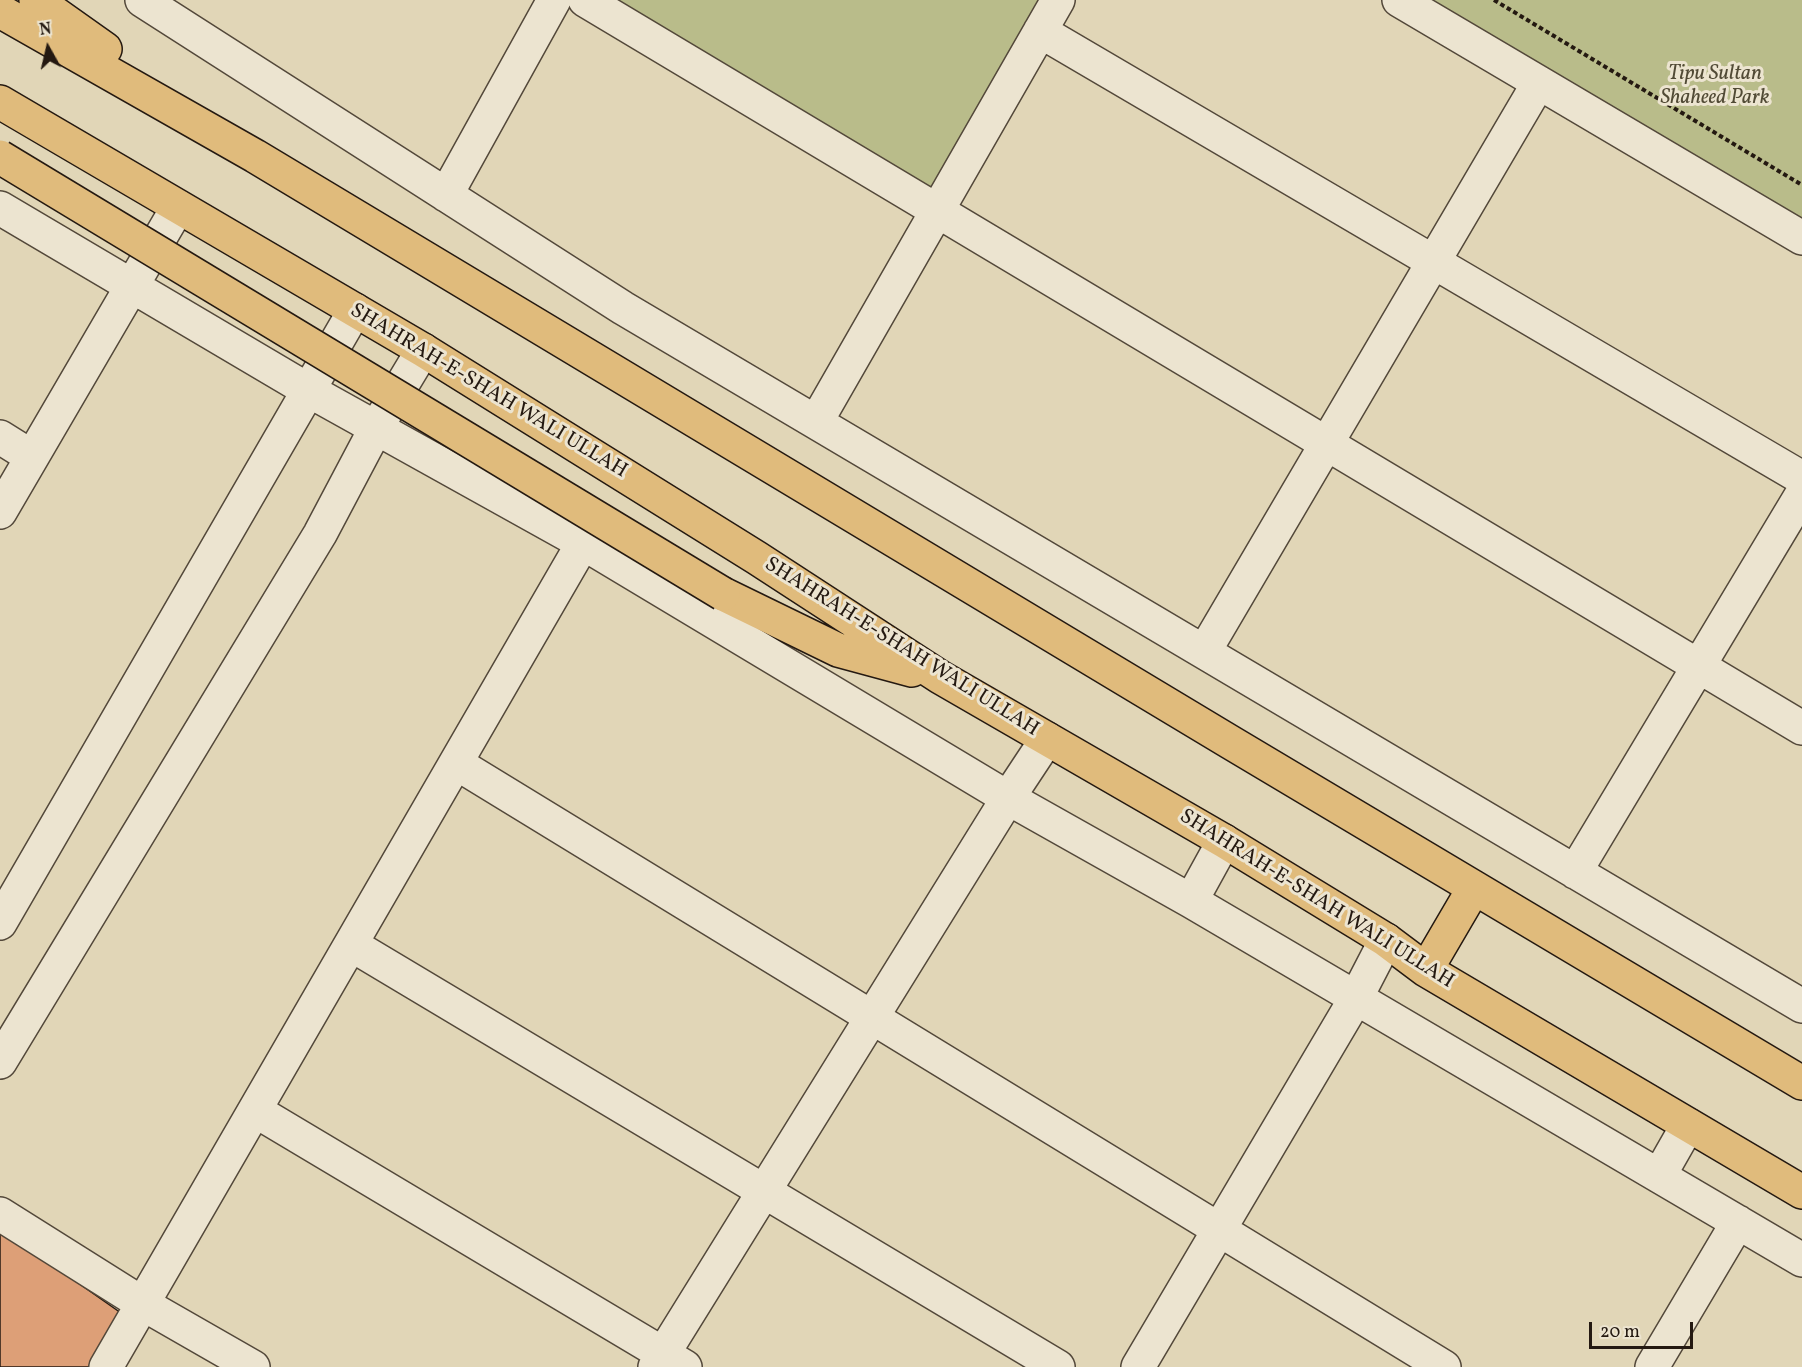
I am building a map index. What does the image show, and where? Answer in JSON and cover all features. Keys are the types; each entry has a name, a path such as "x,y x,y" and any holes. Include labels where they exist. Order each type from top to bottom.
{"main road":[{"path":"36,0 255,156"},
{"path":"0,11 255,156 1802,1083"},
{"name":"SHAHRAH-E-SHAH WALI ULLAH","path":"0,102 423,350 757,558 940,677 1224,841 1386,940 1426,970 1802,1192"},
{"path":"0,157 723,594 837,650 940,677"},
{"path":"1426,970 1474,888"}],"street":[{"path":"142,0 623,308 1802,1006"},
{"path":"446,195 554,0"},
{"path":"585,0 1802,728"},
{"path":"816,422 1058,0"},
{"path":"1399,0 1802,238"},
{"path":"1040,31 1802,478"},
{"path":"1204,652 1538,84"},
{"path":"0,512 178,207"},
{"path":"0,208 308,390 583,543 1008,798 1191,901 1802,1260"},
{"path":"0,923 355,310"},
{"path":"0,1062 320,534 376,428 423,350"},
{"path":"0,437 32,457"},
{"path":"1575,872 1802,494"},
{"path":"106,1367 583,543"},
{"path":"256,1111 668,1363 764,1191 1047,739"},
{"path":"456,764 1444,1367"},
{"path":"1191,901 1224,841"},
{"path":"1138,1367 1356,998 1386,940"},
{"path":"352,945 1058,1367"},
{"path":"1659,1176 1688,1125"},
{"path":"0,1214 143,1304 253,1367"},
{"path":"1652,1367 1737,1222"}],"path":[{"path":"1494,0 1802,185"}],"green space":[{"path":"585,0 1058,0 925,204"},
{"name":"Tipu Sultan Shaheed Park","path":"1399,0 1802,0 1802,238"}],"building":[{"path":"0,1228 121,1313 89,1367 0,1367"}]}
